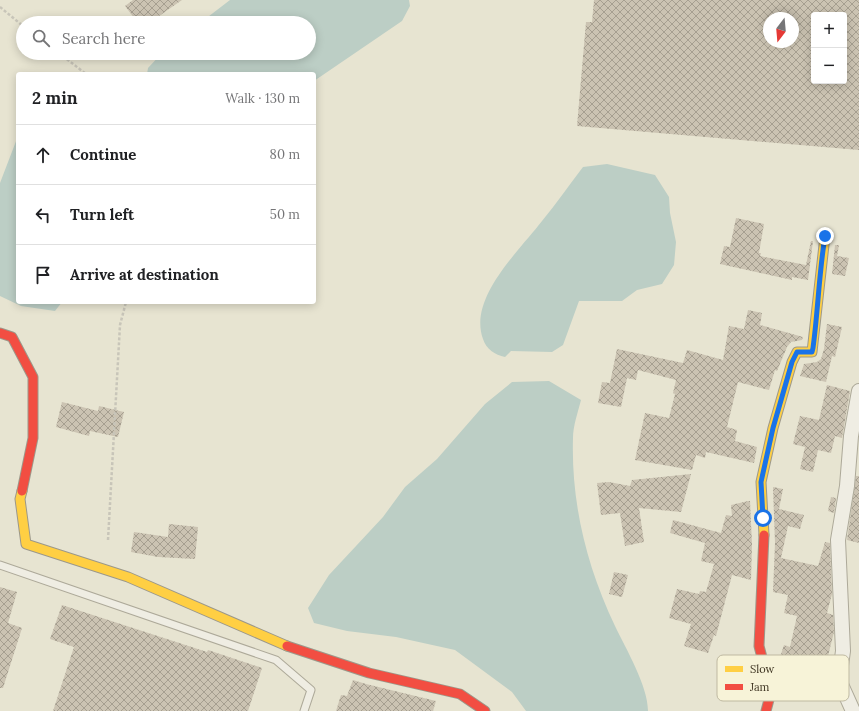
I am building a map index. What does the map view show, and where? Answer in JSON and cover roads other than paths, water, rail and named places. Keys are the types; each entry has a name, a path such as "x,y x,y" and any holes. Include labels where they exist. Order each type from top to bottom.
{"street":[{"path":"761,655 759,646 764,544 761,482 773,428 792,362 797,352 812,352 825,236"},
{"path":"0,333 12,337 33,377 33,438 20,499 26,544 128,577 296,650 369,673 460,694 485,711"},
{"path":"842,655 838,579 838,540 859,391"},
{"path":"766,711 769,701"},
{"path":"848,701 853,711"}],"lane":[{"path":"0,565 276,660 311,690 304,711"}]}
